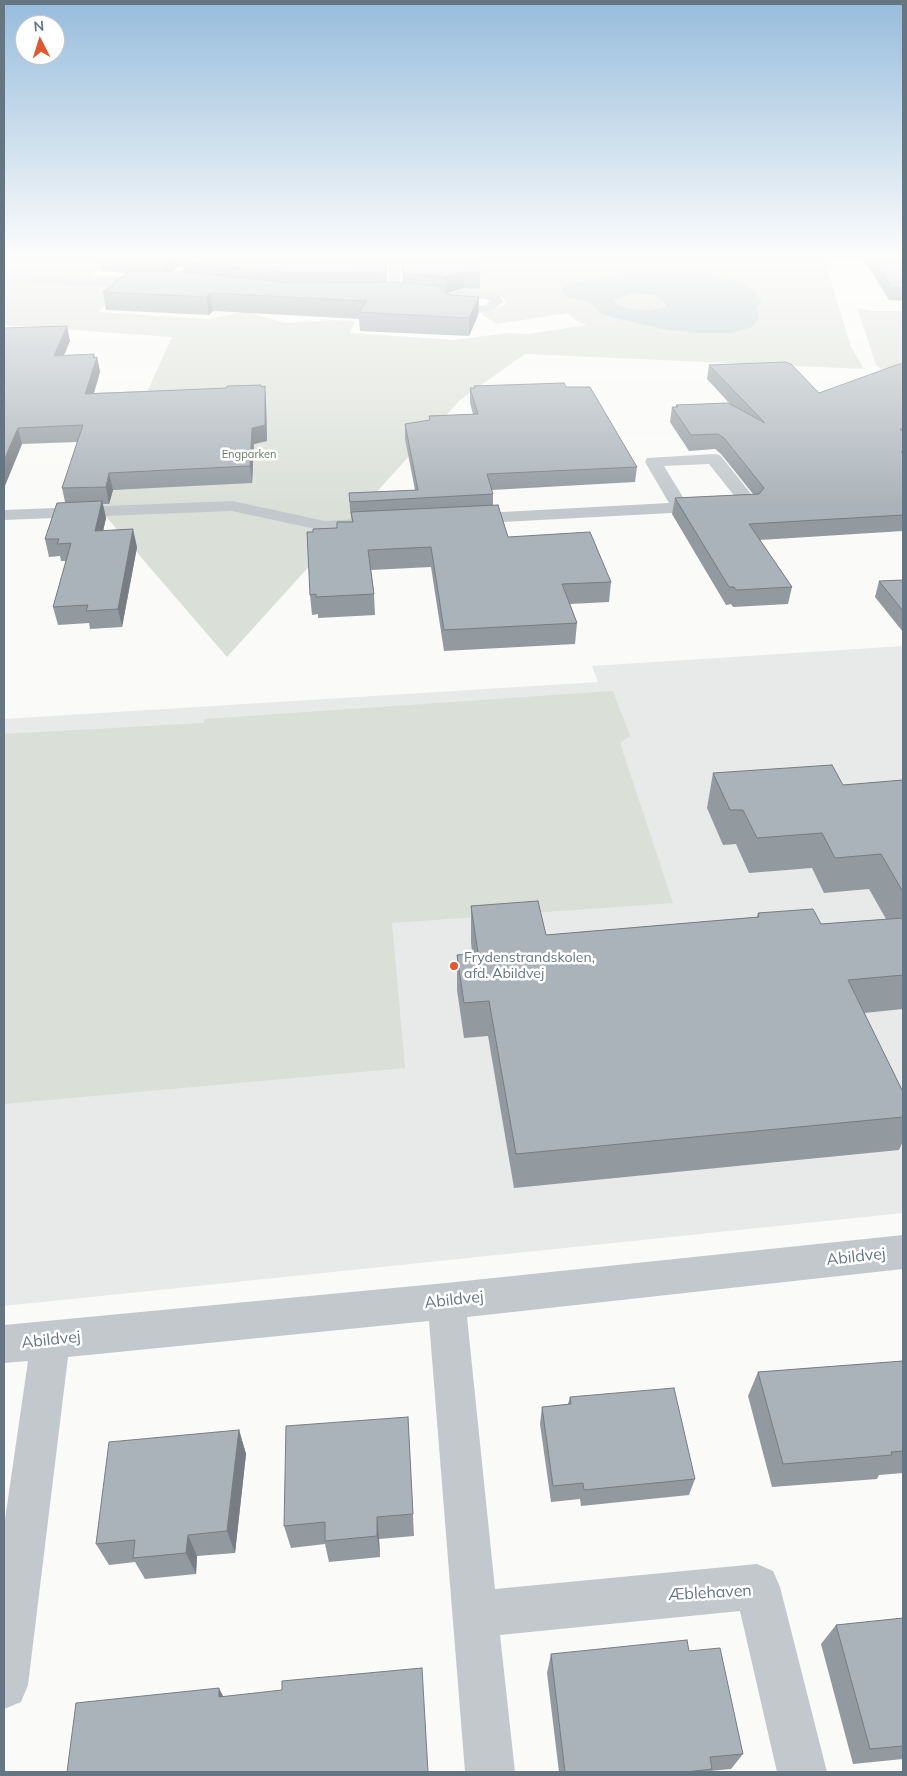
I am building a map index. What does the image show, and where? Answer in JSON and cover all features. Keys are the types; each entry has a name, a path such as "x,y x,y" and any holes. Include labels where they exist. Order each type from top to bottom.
{"street":[{"path":"451,520 681,508 719,506 750,504 714,459 653,462 681,508"},
{"path":"4,516 232,506 326,526 393,522"},
{"name":"Abildvej","path":"4,1344 446,1301 903,1252"},
{"path":"446,1301 490,1772"},
{"path":"4,1685 51,1340"},
{"name":"Æblehaven","path":"475,1614 757,1586 802,1772"}],"shaded area":[{"name":"Frydenstrandskolen, afd. Abildvej","path":"903,646 903,1213 4,1306 4,719 598,682 592,666"}],"green space":[{"name":"Engparken","path":"170,341 849,341 864,369 525,354 460,400 227,657 96,505"},
{"path":"868,341 903,341 903,368 881,369 876,365"},
{"path":"613,691 630,736 620,743 673,903 392,923 405,1068 4,1104 4,734 204,723 205,719"}],"building":[{"path":"4,341 61,341 54,356 94,354 93,358 97,357 85,394 227,388 227,386 265,386 265,425 252,428 250,466 109,473 106,487 62,488 83,425 18,428 4,460"},
{"path":"785,362 791,364 819,393 903,364 903,429 900,429 903,432 903,452 901,452 903,454 903,515 749,524 792,587 736,590 734,587 729,587 675,498 759,494 764,488 724,438 718,434 691,435 672,407 678,407 676,405 728,403 765,423 709,365"},
{"path":"564,383 566,387 590,387 637,467 487,474 493,494 350,502 349,493 418,490 405,424 430,420 429,416 478,414 470,388 475,388 474,386"},
{"path":"102,501 95,531 133,529 118,609 86,611 88,605 53,607 71,543 57,544 59,539 45,539 57,503"},
{"path":"498,505 508,537 590,532 611,582 562,584 577,623 444,630 431,547 368,550 374,594 316,597 316,594 310,595 307,532 313,532 313,529 337,528 337,522 353,522 351,512"},
{"path":"903,580 903,611 879,581"},
{"path":"832,765 843,785 903,780 903,892 881,854 835,858 822,833 757,838 743,810 730,810 713,773"},
{"path":"538,901 546,935 759,917 758,913 813,909 821,924 903,918 903,975 848,980 903,1092 903,1117 516,1154 489,1001 464,1003 457,955 478,953 471,906"},
{"path":"903,1361 903,1451 891,1452 892,1455 783,1464 758,1372"},
{"path":"674,1388 695,1479 584,1490 583,1483 553,1486 542,1407 571,1404 570,1397"},
{"path":"408,1417 413,1514 377,1517 377,1536 325,1541 325,1522 284,1526 286,1426"},
{"path":"239,1430 227,1531 188,1535 186,1553 133,1558 135,1540 96,1544 109,1442"},
{"path":"903,1618 903,1746 870,1749 836,1625"},
{"path":"687,1640 689,1651 720,1648 743,1754 710,1757 712,1769 686,1772 565,1772 551,1654"},
{"path":"422,1668 428,1772 67,1772 76,1703 219,1688 219,1697 282,1690 282,1681"}],"place":[{"name":"Frydenstrandskolen, afd. Abildvej","path":"454,966"}]}
